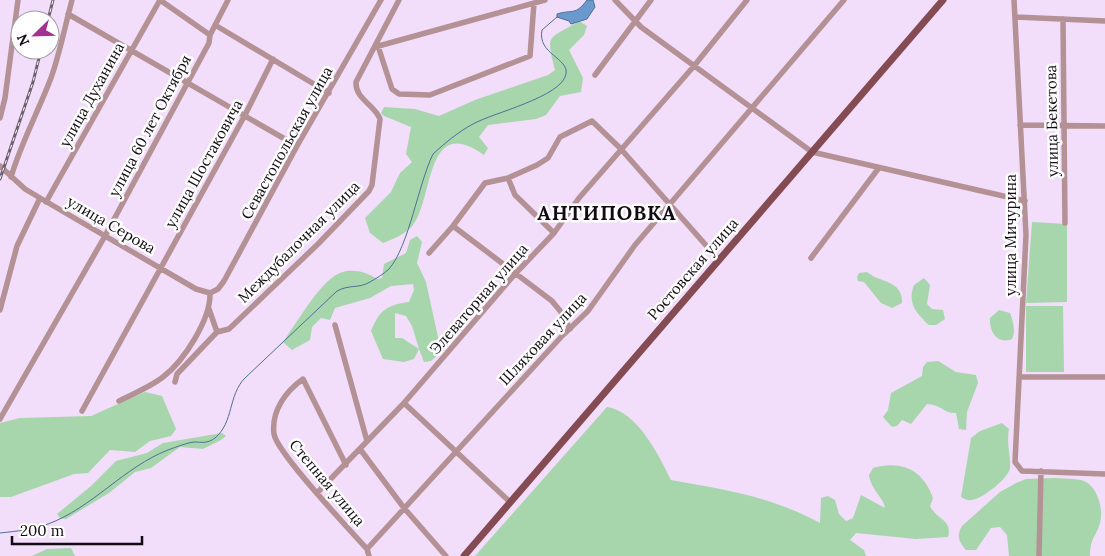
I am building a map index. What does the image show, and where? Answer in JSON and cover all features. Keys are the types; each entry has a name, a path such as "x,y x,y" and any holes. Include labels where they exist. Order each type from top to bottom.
{"main road":[{"name":"Ростовская улица","path":"464,556 943,0"}],"street":[{"path":"0,118 5,98 18,0"},
{"path":"10,177 25,136 31,128 52,75 72,0"},
{"path":"160,0 210,35"},
{"name":"улица Духанина","path":"46,202 160,0"},
{"name":"улица 60 лет Октября","path":"1,417 105,236 209,43 210,35 228,0"},
{"name":"Севастопольская улица","path":"210,293 218,289 224,281 381,0"},
{"path":"399,0 376,46 392,89 399,94 430,95 530,56 534,3"},
{"path":"376,46 546,0"},
{"path":"615,0 634,21 812,152 878,169 1025,201"},
{"path":"595,75 651,0"},
{"name":"Элеваторная улица","path":"318,492 404,403 516,274 554,234 579,198 620,148 694,66 747,0"},
{"name":"Шляховая улица","path":"366,549 588,312 636,245 844,0"},
{"name":"улица Мичурина","path":"1014,0 1025,201 1024,304 1015,462 1019,469 1040,471"},
{"path":"68,14 298,146"},
{"path":"1015,17 1105,21"},
{"name":"улица Бекетова","path":"1063,19 1065,223"},
{"path":"215,25 329,93"},
{"name":"Междубалочная улица","path":"218,332 229,329 318,244 372,185 380,119 376,111 360,96 356,87 359,74 376,46"},
{"name":"улица Шостаковича","path":"82,411 245,116 273,59"},
{"path":"429,253 453,226 483,185 508,178 548,158 560,138 588,122 594,122 620,148 719,260"},
{"path":"1020,125 1064,124 1105,126"},
{"name":"улица Серова","path":"2,168 10,177 46,202 196,289 210,293"},
{"path":"811,258 878,169"},
{"path":"508,178 515,195 554,234"},
{"path":"0,310 17,246 40,198"},
{"path":"453,226 552,301 561,312 570,330"},
{"path":"119,401 162,378 172,370 207,318 210,309 210,293"},
{"path":"175,382 177,374 218,332 210,309"},
{"path":"335,325 367,441"},
{"path":"1019,377 1105,377"},
{"name":"Степная улица","path":"346,465 303,379 289,390 279,404 276,413 274,436 288,458 366,549 369,556"},
{"path":"404,403 455,453 510,502"},
{"path":"360,449 404,508 446,556"},
{"path":"1039,556 1040,471 1105,474"}],"green space":[{"path":"579,21 587,26 584,35 569,50 583,78 581,92 560,96 546,115 536,119 488,125 479,137 488,148 484,155 465,145 451,144 441,152 434,164 420,213 413,225 399,236 383,243 370,233 365,218 391,192 400,173 412,162 406,154 411,127 384,116 381,113 384,107 415,109 439,116 475,100 548,75 555,70 550,49 552,38"},
{"path":"1032,222 1067,224 1067,302 1026,303"},
{"path":"417,236 422,242 417,263 426,282 438,337 439,354 431,361 424,362 419,349 414,359 404,362 383,359 371,331 377,318 384,310 394,305 409,302 414,290 413,284 391,286 370,298 335,308 330,320 321,318 312,327 310,340 292,350 283,342 313,298 333,277 344,272 355,271 366,273 377,279 382,278 384,264 406,253 410,240","holes":["395,313 406,316 412,326 419,349 402,338 395,338"]},
{"path":"867,272 895,286 899,290 902,303 892,308 881,303 864,282 858,281 859,273"},
{"path":"924,278 930,285 927,304 932,309 943,310 945,319 936,325 929,325 924,321 912,302 914,285"},
{"path":"1026,306 1063,306 1064,372 1026,372"},
{"path":"999,310 1010,313 1014,329 1012,339 1002,340 998,338 991,328 990,318"},
{"path":"938,361 956,372 976,375 978,383 967,412 966,430 959,429 956,413 949,412 932,404 927,404 911,424 902,420 897,426 892,427 883,417 888,410 891,393 922,376 923,367 927,362"},
{"path":"145,392 162,396 176,429 171,436 150,441 135,452 110,450 88,473 74,474 11,497 0,497 0,423 20,418 91,416"},
{"path":"607,407 628,417 637,425 660,458 671,480 765,500 820,523 821,498 828,496 835,500 839,514 846,521 853,518 861,495 885,508 870,480 869,475 873,468 893,465 910,470 917,474 929,488 933,498 930,506 946,523 949,531 948,537 916,539 856,533 850,540 864,550 866,556 475,556"},
{"path":"1002,423 1009,429 1010,468 1000,482 982,496 966,500 961,497 971,438 980,431"},
{"path":"222,433 226,436 203,449 180,447 151,468 135,472 109,493 66,519 60,518 57,514 91,486 116,461 147,453 163,443"},
{"path":"1056,478 1084,481 1096,493 1101,517 1091,545 1090,556 1009,556 1007,535 1000,527 991,528 976,550 966,550 960,542 959,536 962,526 1000,492 1026,479"},
{"path":"71,548 75,556 32,556 47,549"}],"water":[{"path":"587,0 593,0 595,7 587,19 571,24 569,21 557,17 557,14 580,8"}],"waterway":[{"path":"0,533 31,529 64,517 152,457 184,444 207,442 215,438 221,432 236,392 245,378 337,291 366,284 389,269 396,259 408,231 433,154 473,124 540,97 562,82 566,74 566,68 548,50 542,38 542,30 557,17"}],"railway":[{"path":"50,10 53,0"},
{"path":"0,179 33,82 38,60"}],"district":[{"name":"АНТИПОВКА","path":"607,213"}]}
